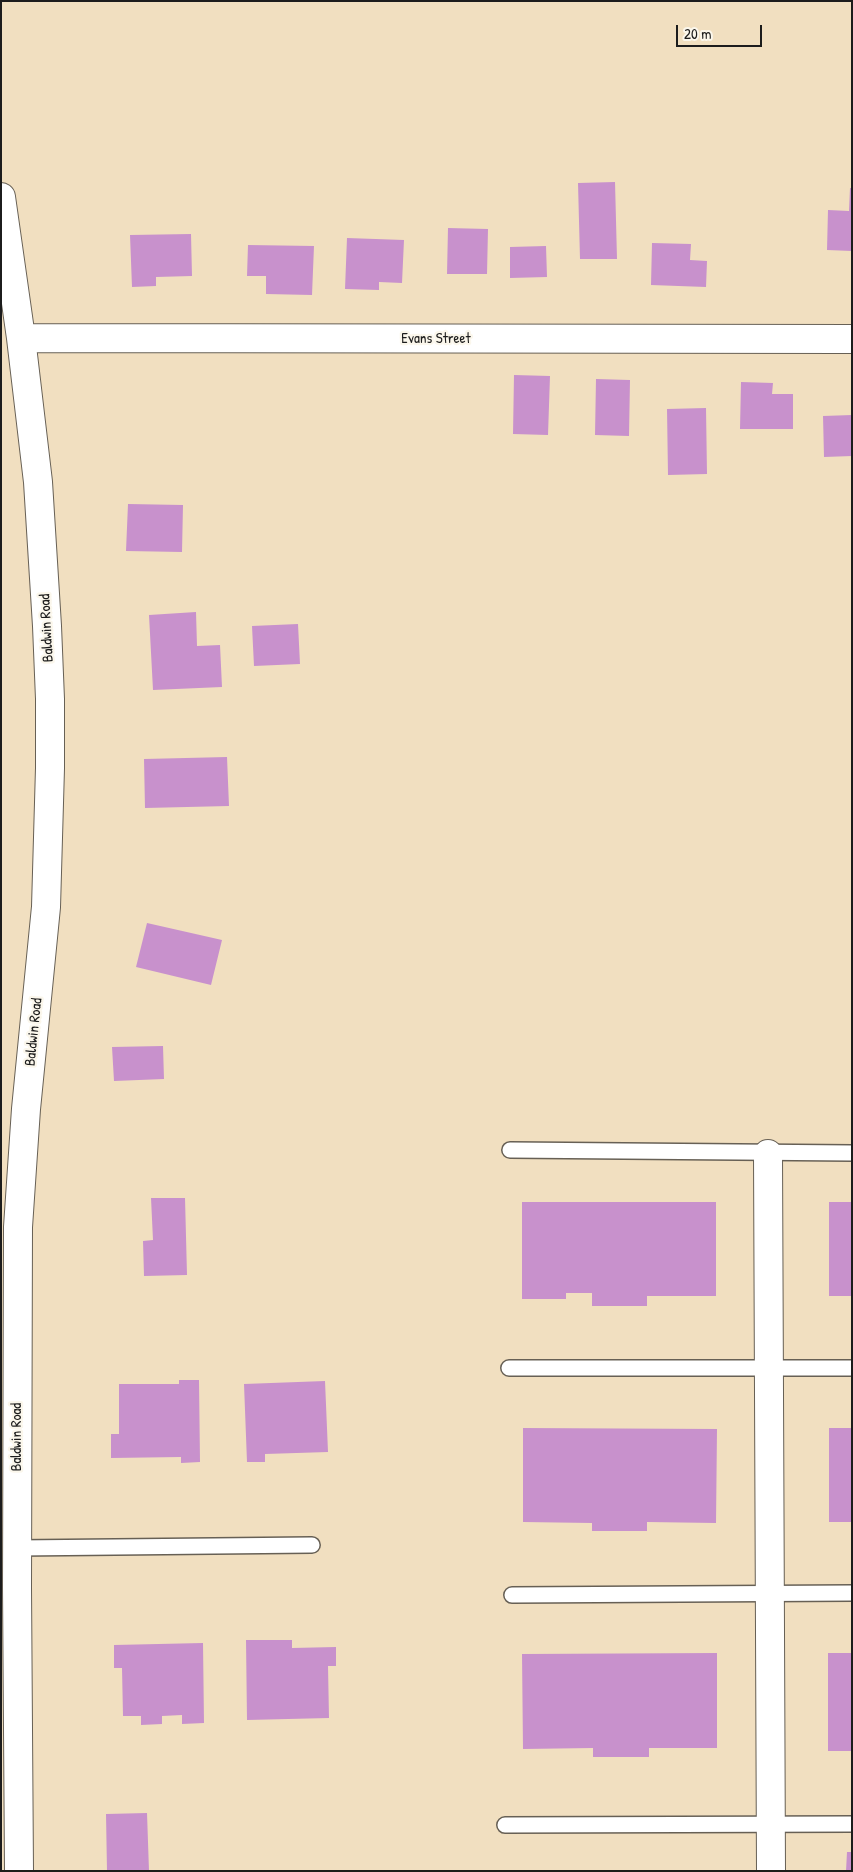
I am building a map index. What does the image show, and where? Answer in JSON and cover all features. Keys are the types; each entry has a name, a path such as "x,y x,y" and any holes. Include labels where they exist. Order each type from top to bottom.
{"street":[{"name":"Baldwin Road","path":"1,197 21,338 38,482 47,626 50,768 46,907 26,1108 18,1227 19,1871"},
{"name":"Evans Street","path":"21,338 852,339"},
{"path":"768,1154 771,1871"}],"lane":[{"path":"510,1150 768,1154 852,1153"},
{"path":"509,1368 852,1368"},
{"path":"17,1548 312,1545"},
{"path":"512,1595 852,1593"},
{"path":"505,1825 852,1824"}],"building":[{"path":"615,182 617,259 580,259 578,183"},
{"path":"850,188 852,188 852,251 827,250 828,210 849,211"},
{"path":"448,228 488,229 487,274 447,274"},
{"path":"191,234 192,276 156,277 156,286 132,287 130,235"},
{"path":"347,238 404,240 402,283 379,282 379,290 345,289"},
{"path":"652,243 691,244 690,260 707,261 706,287 651,285"},
{"path":"248,245 314,246 312,295 266,294 266,276 247,276"},
{"path":"546,246 547,277 510,278 510,247"},
{"path":"514,375 550,376 548,435 513,434"},
{"path":"596,379 630,380 629,436 595,435"},
{"path":"741,382 773,383 772,394 793,394 793,429 740,429"},
{"path":"706,408 707,474 668,475 667,409"},
{"path":"852,415 852,456 824,457 823,416"},
{"path":"128,504 183,505 182,552 126,551"},
{"path":"196,612 197,646 220,645 222,687 153,690 149,615"},
{"path":"298,624 300,664 254,666 252,626"},
{"path":"227,757 229,806 145,808 144,759"},
{"path":"147,923 222,940 211,985 136,967"},
{"path":"163,1046 164,1079 114,1081 112,1047"},
{"path":"151,1198 185,1198 187,1275 144,1276 143,1241 153,1240"},
{"path":"522,1202 716,1202 716,1296 647,1296 647,1306 592,1306 592,1293 566,1293 566,1299 522,1299"},
{"path":"829,1202 852,1202 852,1296 829,1296"},
{"path":"179,1380 199,1380 200,1462 181,1463 181,1457 111,1458 111,1434 119,1434 119,1384 179,1384"},
{"path":"325,1381 328,1452 265,1454 265,1462 247,1462 244,1384"},
{"path":"523,1428 717,1429 716,1523 647,1522 647,1531 592,1531 592,1523 523,1522"},
{"path":"829,1428 852,1428 852,1522 829,1522"},
{"path":"246,1640 292,1640 292,1648 336,1647 336,1666 328,1666 329,1718 247,1720"},
{"path":"203,1643 204,1723 182,1724 182,1715 162,1716 162,1724 141,1725 141,1716 123,1716 122,1668 114,1668 114,1645"},
{"path":"717,1653 717,1748 649,1748 649,1757 593,1757 593,1748 523,1749 522,1654"},
{"path":"828,1653 852,1653 852,1751 828,1751"},
{"path":"147,1813 149,1871 107,1871 106,1814"},
{"path":"847,1852 852,1852 852,1871 846,1871"}]}
